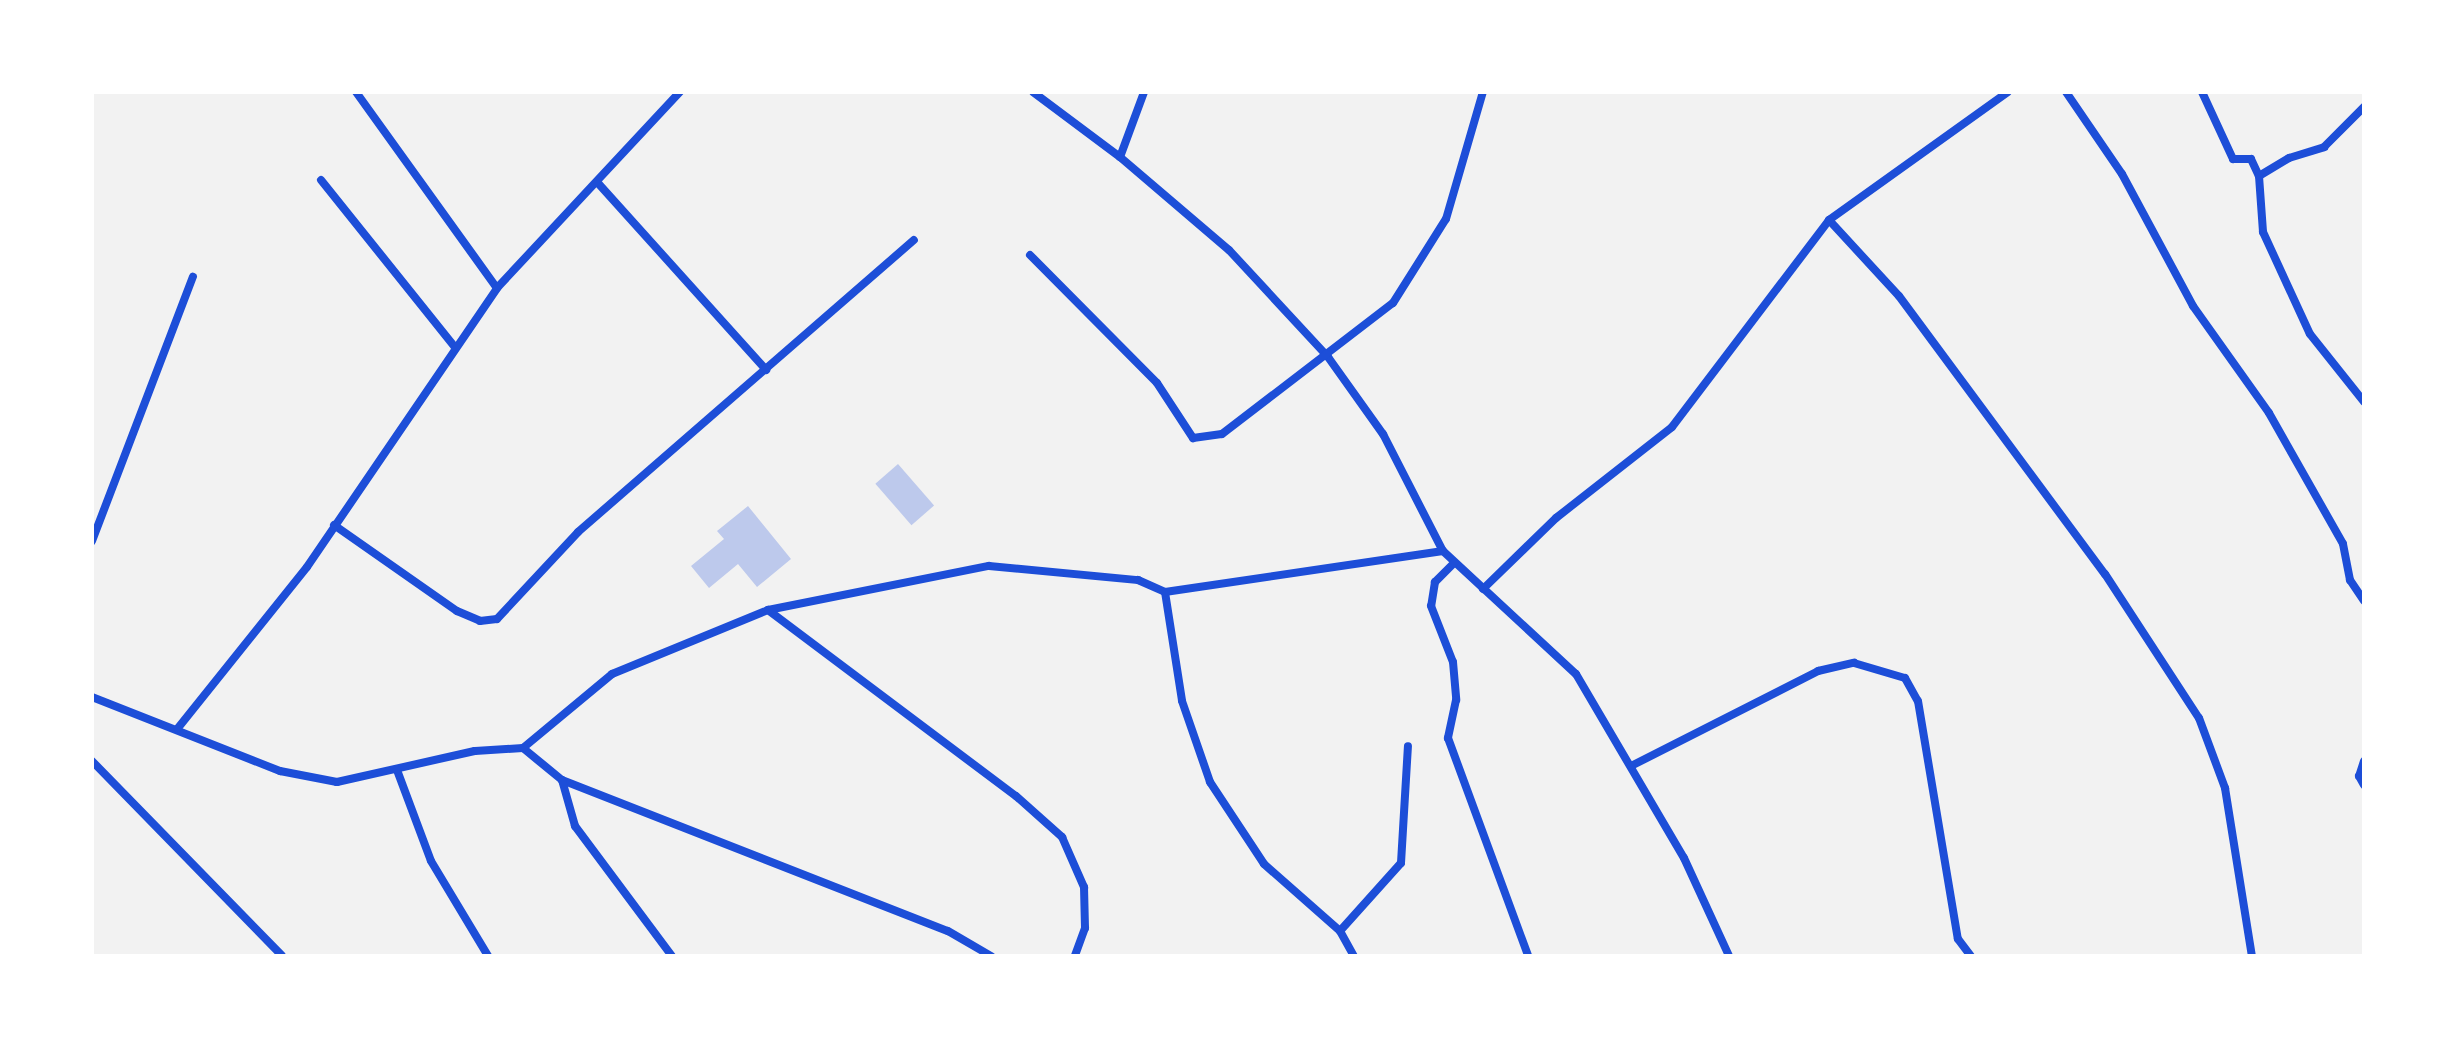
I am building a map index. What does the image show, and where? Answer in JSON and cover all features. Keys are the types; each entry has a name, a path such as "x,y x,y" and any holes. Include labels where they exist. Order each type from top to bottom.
{"street":[{"path":"356,92 497,288"},
{"path":"1033,92 1120,157 1229,250 1328,357 1383,434 1443,551 1576,674 1684,858 1729,956"},
{"path":"1120,157 1144,92"},
{"path":"1030,255 1157,383 1193,438 1222,434 1328,357 1393,303 1446,219 1483,92"},
{"path":"1483,589 1556,518 1672,427 1829,220 2008,92"},
{"path":"2066,92 2122,174 2193,306 2269,413 2343,544 2350,580 2364,601"},
{"path":"2202,92 2233,159 2251,159 2259,176 2263,232 2310,334 2364,402"},
{"path":"178,728 307,567 454,346 497,288 677,93"},
{"path":"2259,176 2289,158 2324,147 2364,107"},
{"path":"321,180 454,346"},
{"path":"597,182 766,370"},
{"path":"1829,220 1909,309 2105,574 2199,718 2225,788 2252,956"},
{"path":"334,525 457,611 480,621 497,619 578,532 914,240"},
{"path":"92,541 193,277"},
{"path":"92,697 178,728 280,771 337,782 475,751 523,748 612,674 768,610 989,566 1138,580 1165,592 1443,551"},
{"path":"1454,563 1435,582 1431,606 1453,662 1456,700 1448,738 1528,956"},
{"path":"1165,592 1182,701 1210,782 1264,864 1340,931 1354,956"},
{"path":"768,610 1016,796 1062,837 1084,887 1085,928 1075,956"},
{"path":"1631,766 1818,671 1854,663 1905,678 1918,701 1958,939 1971,956"},
{"path":"1340,931 1401,863 1408,746"},
{"path":"523,748 562,780 948,931 991,956"},
{"path":"92,761 282,956"},
{"path":"2364,761 2359,776 2364,785"},
{"path":"397,770 431,861 488,956"},
{"path":"562,780 575,826 672,956"}],"building":[{"path":"898,464 934,506 911,525 875,484"},
{"path":"748,506 791,559 757,587 738,564 709,588 691,566 724,539 717,531"}]}
